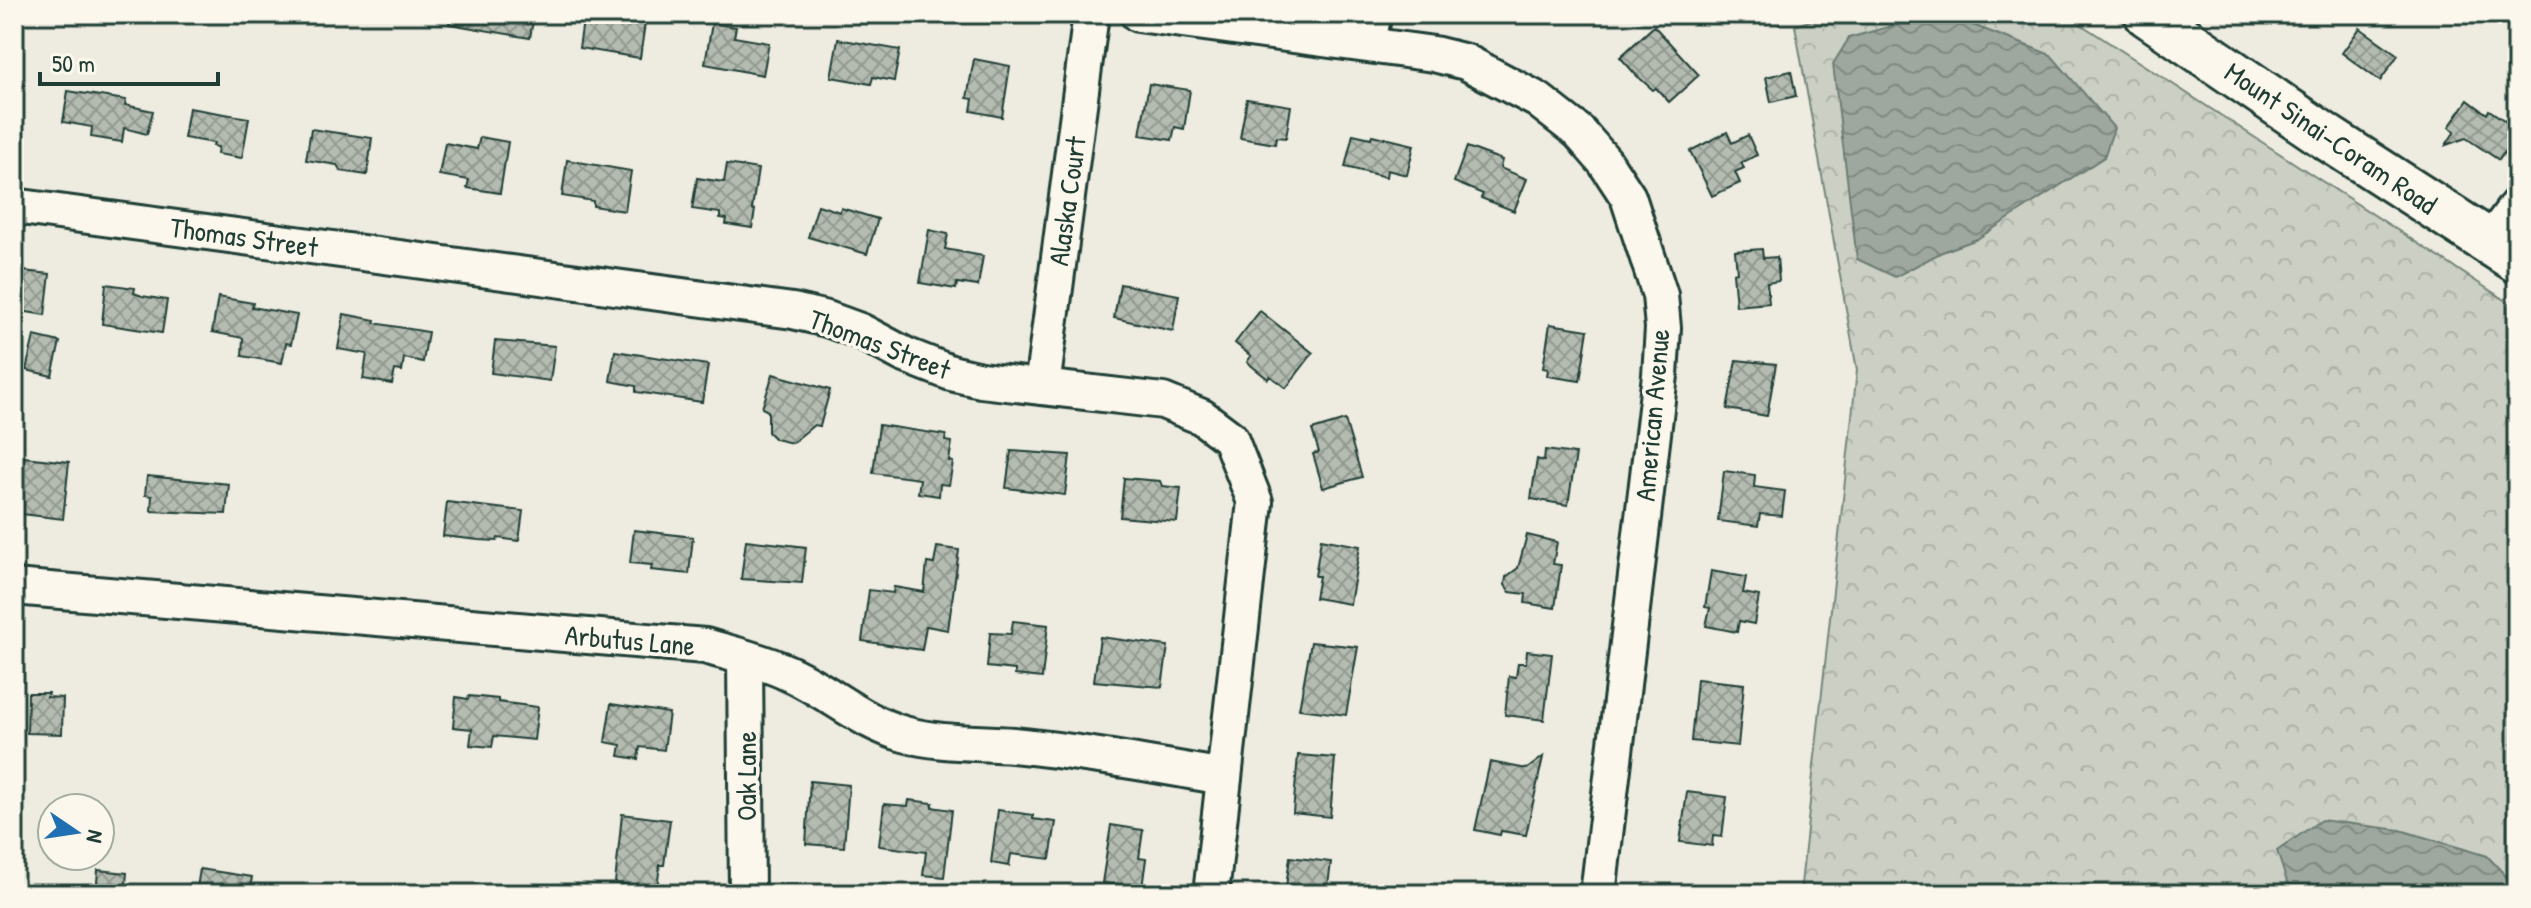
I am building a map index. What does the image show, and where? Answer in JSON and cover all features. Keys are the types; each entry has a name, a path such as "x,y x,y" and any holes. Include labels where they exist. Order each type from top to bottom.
{"main road":[{"name":"Mount Sinai-Coram Road","path":"2147,14 2328,138 2504,251"}],"street":[{"name":"Alaska Court","path":"1042,387 1091,14"},
{"name":"American Avenue","path":"1138,14 1370,29 1466,62 1538,100 1579,132 1605,162 1628,197 1660,295 1663,328 1598,894"},
{"path":"2504,251 2517,205"},
{"name":"Thomas Street","path":"14,206 793,311 860,331 905,355 951,373 981,380 1163,401 1202,417 1230,438 1255,502 1211,894"},
{"name":"Arbutus Lane","path":"14,587 705,646 786,671 860,717 905,734 949,742 1013,745 1108,757 1224,777"},
{"name":"Oak Lane","path":"745,658 747,894"}],"green space":[{"path":"1828,14 1935,14 1849,38 1942,252 1977,239 2051,55 1944,14 2065,14 2517,308 2517,888 2487,856 2400,830 2287,882 2307,894 1800,894 1857,370 1795,26"}],"water":[{"path":"1944,14 2051,55 2114,128 2104,157 1977,239 1942,252 1895,277 1857,259 1833,64 1849,38"},
{"path":"2321,820 2400,830 2487,856 2517,888 2517,894 2307,894 2287,882 2277,851"}],"building":[{"path":"450,14 534,14 530,38 449,24"},
{"path":"584,14 612,14 612,18 645,23 640,58 579,48"},
{"path":"712,23 736,27 734,37 769,43 763,75 705,64"},
{"path":"1654,26 1699,75 1669,102 1656,88 1653,90 1636,75 1620,57"},
{"path":"2360,28 2398,55 2380,81 2342,53"},
{"path":"838,39 900,50 894,81 873,77 871,84 831,77"},
{"path":"974,59 1010,66 1002,117 971,111 973,99 967,98"},
{"path":"1791,71 1796,96 1771,102 1766,77"},
{"path":"1149,84 1190,90 1184,129 1175,127 1172,140 1140,135"},
{"path":"68,91 126,100 125,105 153,111 147,134 124,128 122,142 91,137 92,127 63,122"},
{"path":"1247,99 1291,106 1286,138 1276,137 1275,144 1240,138"},
{"path":"2468,100 2517,129 2517,134 2499,160 2466,138 2446,145 2455,131 2449,127"},
{"path":"189,108 249,118 242,158 217,154 218,147 213,146 214,143 184,138"},
{"path":"311,129 372,138 367,175 341,171 337,165 306,160"},
{"path":"1727,132 1732,143 1748,135 1757,155 1741,163 1744,168 1735,172 1740,183 1712,196 1690,151"},
{"path":"1353,134 1414,145 1407,175 1387,170 1386,177 1345,167"},
{"path":"480,137 508,142 500,193 467,188 469,180 439,175 445,143 477,149"},
{"path":"1467,147 1502,160 1500,168 1527,179 1514,211 1481,198 1483,194 1454,182"},
{"path":"567,160 631,171 625,211 593,206 593,201 562,196"},
{"path":"727,164 758,169 752,228 726,224 727,219 720,218 720,213 692,209 697,178 724,182"},
{"path":"818,205 878,219 867,254 808,237"},
{"path":"929,230 948,234 945,249 983,256 978,286 957,283 956,289 920,283"},
{"path":"1762,249 1763,258 1777,257 1779,281 1767,283 1769,303 1736,306 1735,251"},
{"path":"23,271 50,274 45,315 14,310 14,278 22,279"},
{"path":"106,284 135,288 134,293 142,296 167,300 162,333 102,324"},
{"path":"1120,284 1179,295 1173,331 1114,318"},
{"path":"218,297 297,315 291,344 286,343 282,363 242,356 243,338 212,332"},
{"path":"1260,311 1313,353 1286,388 1270,376 1268,379 1247,362 1251,356 1235,343"},
{"path":"344,314 375,320 374,323 428,332 423,362 404,358 402,371 395,370 392,384 363,379 367,354 338,349"},
{"path":"1550,324 1588,330 1580,381 1547,376 1548,369 1543,368"},
{"path":"34,336 60,342 52,376 26,370"},
{"path":"495,341 555,346 550,381 491,373"},
{"path":"615,351 708,365 702,402 636,392 636,386 610,381"},
{"path":"1736,360 1776,364 1767,416 1727,409"},
{"path":"773,374 830,390 820,426 814,425 792,443 775,439 768,432 768,411 762,408"},
{"path":"1345,420 1362,477 1323,488 1313,454 1319,452 1312,430"},
{"path":"879,425 946,435 945,441 952,442 949,485 940,484 939,496 918,493 920,479 873,473"},
{"path":"1545,450 1576,454 1568,505 1531,499 1537,459 1544,461"},
{"path":"1011,451 1070,455 1065,495 1006,488"},
{"path":"24,457 69,462 63,519 14,513 14,480 21,481"},
{"path":"1724,471 1755,475 1754,487 1785,491 1782,516 1760,514 1758,526 1718,521"},
{"path":"147,476 229,484 226,514 151,511 152,496 145,495"},
{"path":"1124,478 1160,481 1162,486 1181,488 1177,522 1120,517"},
{"path":"447,502 523,511 519,541 443,536"},
{"path":"634,530 693,537 689,574 651,570 652,565 630,563"},
{"path":"1527,535 1557,542 1553,564 1561,565 1555,608 1525,603 1526,594 1510,592 1505,585 1506,577 1518,568"},
{"path":"1321,539 1360,546 1350,604 1315,598"},
{"path":"746,540 806,547 802,583 741,579"},
{"path":"937,547 959,550 948,630 926,626 922,650 862,641 869,590 893,593 894,587 924,592 927,563 934,564"},
{"path":"1711,571 1746,577 1743,593 1759,596 1754,624 1739,621 1737,632 1706,626 1710,608 1705,607"},
{"path":"1013,621 1048,625 1042,678 1015,675 1015,670 987,667 990,633 1011,634"},
{"path":"1100,637 1168,646 1162,687 1094,681"},
{"path":"1311,642 1358,647 1346,715 1299,709"},
{"path":"1527,651 1552,654 1544,720 1505,715 1509,676 1516,677 1518,663 1526,663"},
{"path":"1697,679 1744,684 1738,746 1691,741"},
{"path":"28,693 48,693 47,697 63,698 62,734 27,733"},
{"path":"469,696 538,707 534,740 494,736 492,747 470,745 472,729 453,727 456,697 468,699"},
{"path":"611,704 669,713 664,750 640,747 638,759 619,756 621,745 605,742"},
{"path":"1298,755 1335,758 1330,817 1293,813"},
{"path":"1543,757 1526,835 1501,831 1500,835 1475,830 1490,762 1527,769"},
{"path":"810,781 849,785 844,847 806,844"},
{"path":"1687,792 1727,797 1722,837 1713,836 1712,846 1680,842"},
{"path":"909,800 933,803 932,807 952,810 944,877 923,875 926,852 879,846 884,804 908,806"},
{"path":"998,810 1056,822 1050,859 1011,854 1009,866 991,863"},
{"path":"622,814 670,820 664,865 660,865 657,888 615,883"},
{"path":"1111,825 1143,830 1139,858 1146,859 1142,888 1102,883"},
{"path":"1290,857 1331,862 1327,894 1285,894"},
{"path":"200,869 252,877 249,894 196,894"},
{"path":"98,872 127,873 125,894 96,894"}]}
